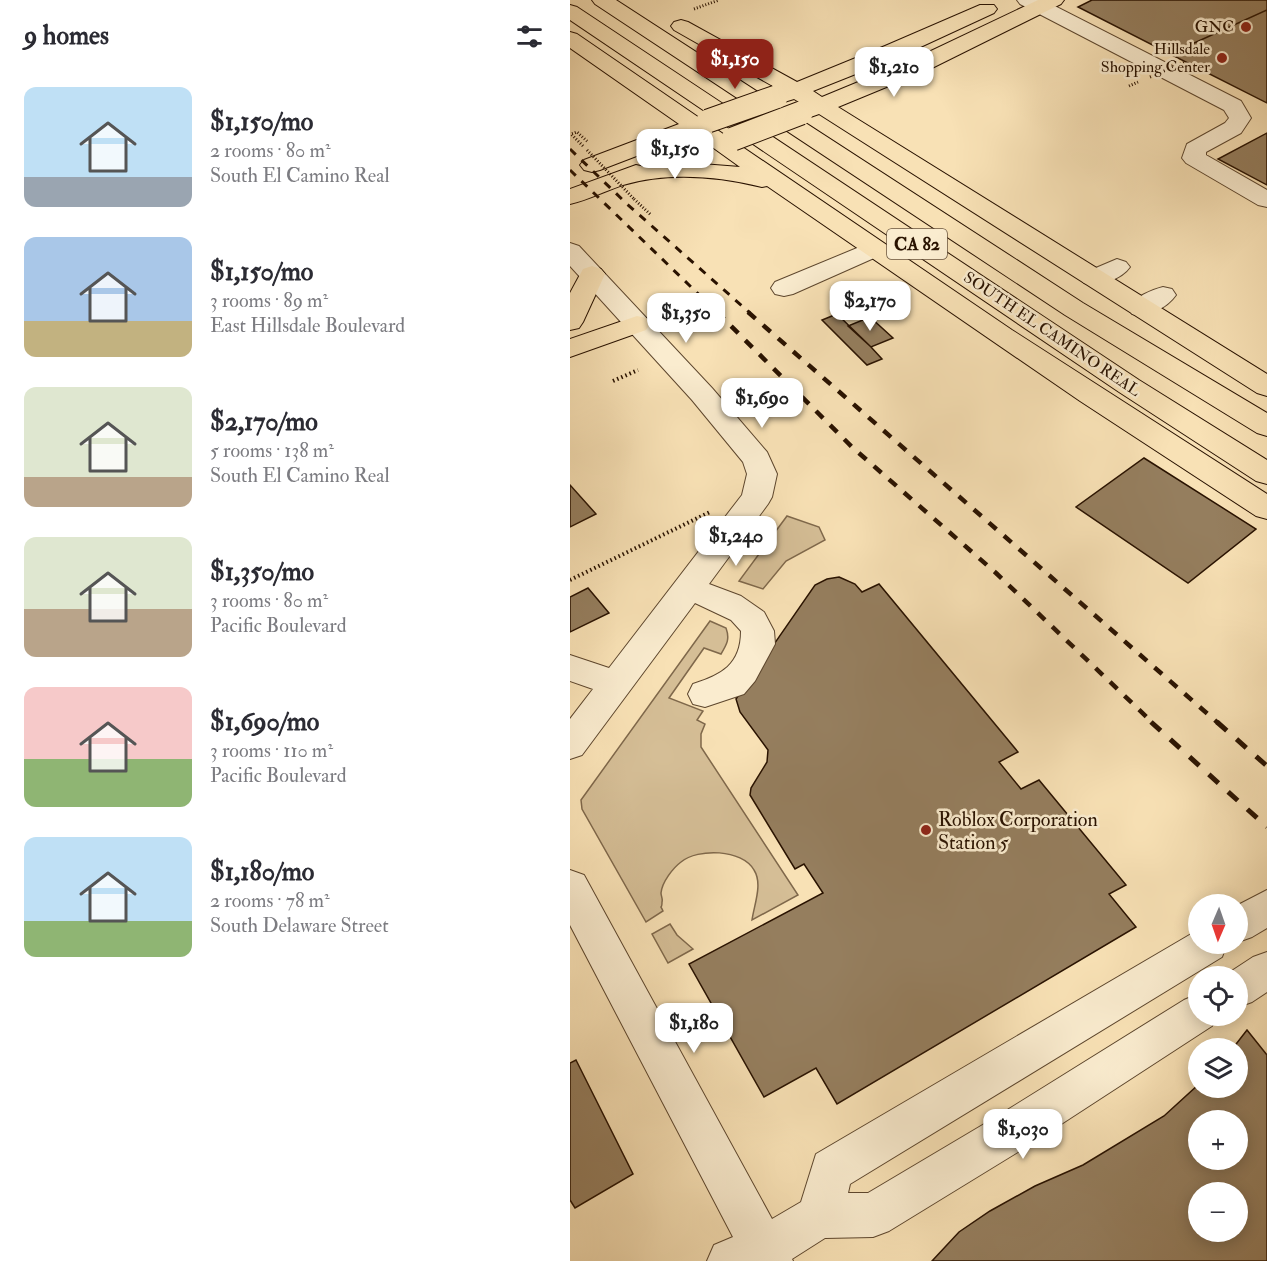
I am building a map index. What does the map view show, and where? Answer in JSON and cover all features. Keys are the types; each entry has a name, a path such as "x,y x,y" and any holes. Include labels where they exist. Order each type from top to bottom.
{"main road":[{"name":"SOUTH EL CAMINO REAL","path":"602,0 1074,309 1267,426"},
{"path":"570,173 602,163 893,51 1004,1"},
{"path":"602,163 727,141 922,64 1040,2"},
{"name":"SOUTH EL CAMINO REAL","path":"570,11 1129,386 1267,474"},
{"path":"664,15 811,109 1105,272 1152,301 1267,387"},
{"path":"570,38 623,75 702,123 790,191 874,249 1125,418 1267,508"},
{"path":"570,196 602,163 641,136 650,121 642,98 623,75"},
{"path":"602,163 674,170 713,169 745,174 790,191"},
{"path":"570,322 592,274"},
{"path":"570,348 637,324"}],"street":[{"path":"1040,2 1114,52 1217,104 1233,106 1240,117 1233,128 1195,149 1194,158 1211,174 1259,198"},
{"path":"784,288 874,249"},
{"path":"570,250 757,459 762,474 762,486 757,497 570,745"},
{"path":"688,589 728,602 756,624 759,630 759,647 735,682 705,694"},
{"path":"570,668 615,683"},
{"path":"570,887 755,1257 819,1216 873,1215 1011,1132 1188,1020"},
{"path":"1248,920 1267,908"},
{"path":"819,1216 832,1170 1191,954"},
{"path":"1248,982 1267,970"}],"path":[{"path":"689,10 719,0"},
{"path":"1150,77 1185,62"},
{"path":"577,132 571,134 651,215"},
{"path":"613,381 638,370"},
{"path":"570,580 710,511"}],"shaded area":[{"path":"787,516 819,527 825,540 786,561 763,589 739,581"},
{"path":"710,621 726,628 728,638 725,647 721,654 704,648 669,698 703,711 697,720 705,724 701,734 701,747 798,895 752,920 758,888 754,870 740,858 730,855 698,854 681,862 671,872 661,893 663,911 646,922 582,809 581,800"},
{"path":"670,924 677,935 693,949 668,963 652,934"}],"building":[{"path":"1092,0 1267,0 1267,10 1170,54 1078,7"},
{"name":"Hillsdale Shopping Center","path":"1267,10 1267,103 1170,54"},
{"path":"1267,133 1267,185 1218,159"},
{"path":"837,314 882,359 867,365 822,320"},
{"path":"870,317 893,338 871,347 848,326"},
{"path":"1144,458 1256,529 1188,583 1076,507"},
{"path":"570,485 596,514 570,527"},
{"name":"Roblox Corporation Station 5","path":"839,577 855,584 862,592 879,584 1018,752 999,762 1021,789 1039,780 1126,885 1109,894 1136,927 837,1104 816,1068 764,1097 689,964 823,893 804,864 795,869 750,795 751,788 767,762 768,750 740,712 736,699 815,585 827,579"},
{"path":"588,588 609,613 570,632 570,597"},
{"path":"1247,1030 1267,1055 1267,1261 932,1261 959,1232 990,1211 1035,1186 1083,1165 1164,1116 1188,1094 1188,1098 1248,1098 1248,1038 1241,1038"},
{"path":"576,1060 633,1174 575,1208 570,1200 570,1063"}],"railway":[{"path":"570,149 627,204 750,313"},
{"path":"570,170 718,313"},
{"path":"748,312 1218,723"},
{"path":"718,313 852,447 996,573 1153,723"},
{"path":"1151,722 1267,827"},
{"path":"1217,722 1267,766"}],"place":[{"name":"GNC","path":"1246,27"},
{"name":"Hillsdale Shopping Center","path":"1222,58"},
{"name":"Roblox Corporation Station 5","path":"926,830"}]}
